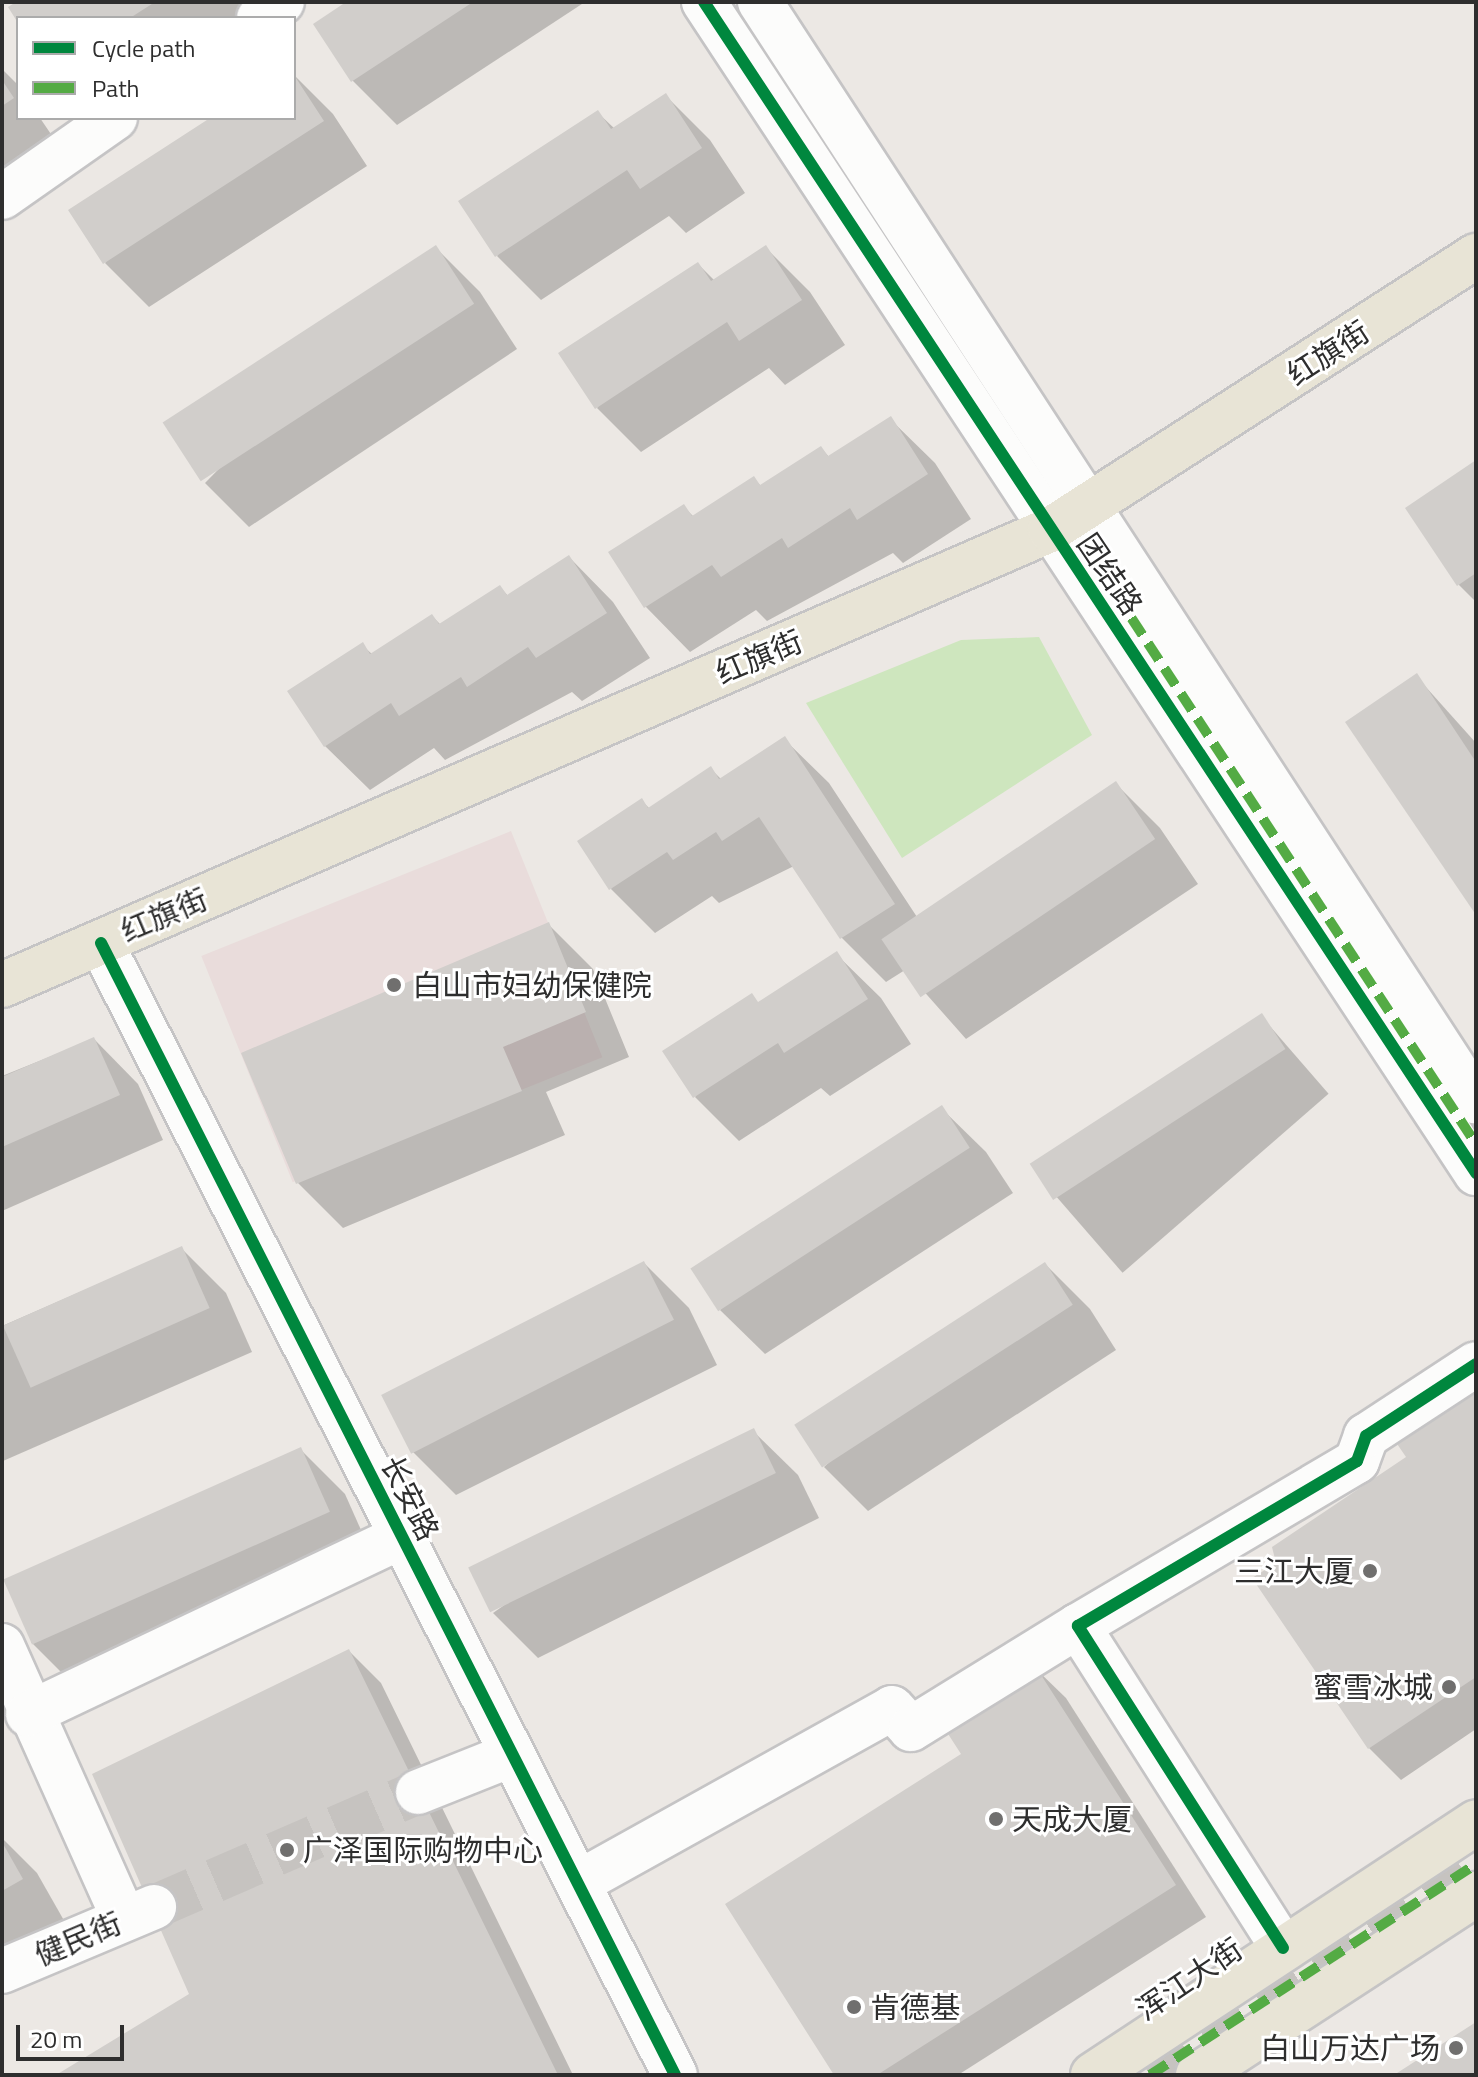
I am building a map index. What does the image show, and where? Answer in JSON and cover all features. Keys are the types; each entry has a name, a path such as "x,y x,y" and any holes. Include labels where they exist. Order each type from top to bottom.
{"main road":[{"name":"红旗街","path":"2,985 1050,530 1090,509 1476,256"},
{"name":"浑江大街","path":"1093,2075 1476,1822"},
{"path":"1198,2075 1476,1894"}],"street":[{"path":"262,16 282,2"},
{"name":"团结路","path":"704,2 1476,1173"},
{"name":"团结路","path":"760,2 1476,1102"},
{"path":"2,197 112,120"},
{"name":"长安路","path":"101,943 675,2075"},
{"path":"578,1883 892,1708 911,1729 1357,1461 1366,1436 1476,1364"},
{"path":"2,1646 28,1714 401,1537"},
{"path":"1078,1626 1283,1948"},
{"name":"健民街","path":"2,1971 139,1913 28,1714"},
{"path":"418,1792 511,1755"}],"shaded area":[{"name":"白山市妇幼保健院","path":"511,831 602,1057 293,1182 201,956"}],"green space":[{"path":"1039,637 1092,735 902,858 806,703 961,640"}],"building":[{"path":"16,2 155,2 133,16 16,16 16,20 8,7"},
{"path":"346,2 473,2 351,82 313,24"},
{"path":"296,78 324,121 103,264 68,210 207,120 296,120"},
{"path":"2,80 14,98 2,106"},
{"path":"666,93 702,148 640,189 627,170 495,257 458,201 598,110 611,129"},
{"path":"436,245 474,304 201,481 163,423"},
{"path":"766,245 802,300 739,341 727,322 595,409 558,353 698,262 711,281"},
{"path":"891,416 928,474 857,520 850,508 788,548 782,538 721,577 712,565 644,608 608,552 684,504 692,516 754,476 760,485 821,446 828,456"},
{"path":"1476,460 1476,573 1457,586 1405,508"},
{"path":"569,555 607,613 536,658 528,647 467,687 461,677 399,716 391,703 324,747 287,691 363,642 370,654 432,614 439,624 500,585 507,595"},
{"path":"1417,673 1476,762 1476,915 1345,722"},
{"path":"785,736 895,904 840,939 759,817 722,841 716,832 673,860 667,852 609,890 577,841 642,798 648,808 711,766 719,779"},
{"path":"1116,781 1155,839 921,997 881,939"},
{"path":"549,922 586,1012 503,1047 522,1091 296,1184 241,1053"},
{"path":"837,951 868,999 784,1053 778,1043 693,1098 662,1051 752,993 758,1002"},
{"path":"1262,1013 1285,1049 1053,1200 1030,1164"},
{"path":"94,1037 120,1095 2,1147 2,1077"},
{"path":"942,1105 970,1148 718,1311 690,1268"},
{"path":"182,1246 210,1308 31,1388 3,1326"},
{"path":"644,1261 674,1320 411,1454 381,1395"},
{"path":"1045,1262 1073,1305 822,1468 794,1425"},
{"name":"三江大厦","path":"1476,1382 1476,1677 1368,1749 1252,1578 1276,1563 1272,1547 1406,1457 1393,1438"},
{"path":"754,1428 776,1473 490,1612 468,1567"},
{"path":"301,1447 330,1512 32,1644 3,1580"},
{"name":"广泽国际购物中心","path":"349,1649 558,2075 56,2075 189,1994 92,1774"},
{"name":"天成大厦","path":"1034,1664 1176,1885 877,2075 834,2075 725,1904 961,1754 941,1723"},
{"path":"2,1842 23,1879 2,1891"},
{"name":"白山万达广场","path":"1476,2022 1476,2075 1394,2075"}],"tunnel":[{"path":"154,1907 418,1792"},
{"path":"1150,2075 1476,1864"}],"marked path":[{"path":"1115,593 1476,1144"},
{"path":"1150,2075 1476,1864"}],"cycle path":[{"path":"704,2 1476,1173"},
{"path":"101,943 675,2075"},
{"path":"1283,1948 1078,1626 1357,1461 1366,1436 1476,1364"}],"place":[{"name":"白山市妇幼保健院","path":"394,985"},
{"name":"三江大厦","path":"1370,1571"},
{"name":"蜜雪冰城","path":"1449,1687"},
{"name":"天成大厦","path":"996,1819"},
{"name":"广泽国际购物中心","path":"287,1850"},
{"name":"肯德基","path":"854,2007"},
{"name":"白山万达广场","path":"1456,2048"}]}
